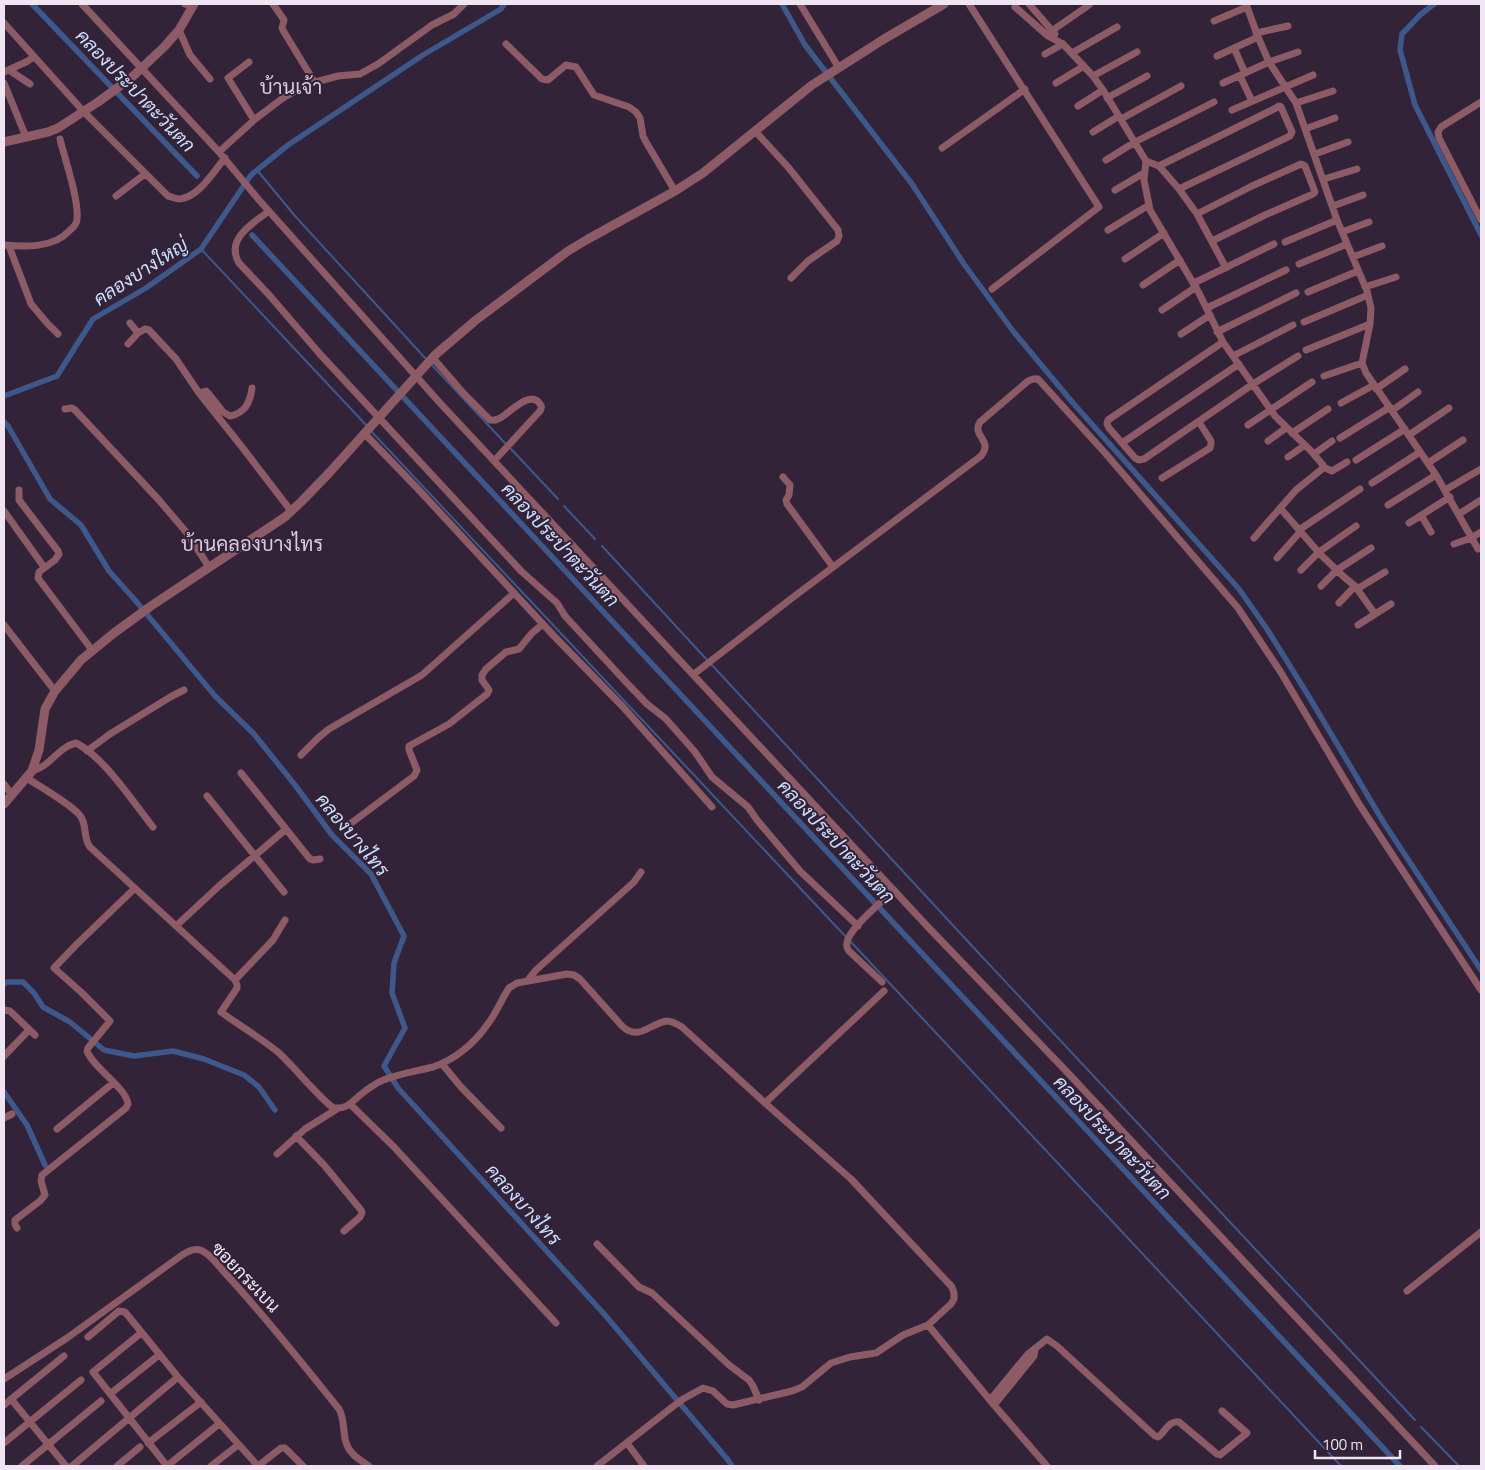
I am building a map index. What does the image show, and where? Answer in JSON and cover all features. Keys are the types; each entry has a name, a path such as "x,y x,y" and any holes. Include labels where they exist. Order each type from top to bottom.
{"street":[{"path":"82,4 231,165 259,200 416,376 694,674 892,892 1066,1072 1435,1466"},
{"path":"90,12 94,4"},
{"path":"59,134 84,112 131,78 164,47 179,30 191,4"},
{"path":"273,4 284,20 282,28 284,32 315,83"},
{"path":"4,23 84,112 145,174 168,196 178,199 187,198 195,193 208,180 222,155 254,120 283,98 308,84 338,76 360,74 370,70 432,25 454,14 464,4"},
{"path":"800,4 835,70"},
{"path":"30,775 39,750 45,709 56,691 81,660 151,606 238,549 291,511 329,473 430,361 476,320 568,251 675,191 703,173 815,82 944,4"},
{"path":"969,4 1099,207 992,289"},
{"path":"1029,4 1050,33"},
{"path":"1050,33 1089,5"},
{"path":"1214,21 1247,6 1257,35 1270,62 1296,103 1337,220 1368,295 1371,308 1370,324 1362,362 1366,373 1436,475 1478,549"},
{"path":"1015,7 1061,42 1093,76 1146,161 1159,166 1197,214 1226,268"},
{"path":"1217,56 1257,35 1288,26"},
{"path":"1072,53 1117,27"},
{"path":"179,30 190,55 210,78"},
{"path":"1045,54 1061,42"},
{"path":"506,44 542,79 548,80 566,65 574,65 594,95 629,107 636,112 640,118 646,142 675,191"},
{"path":"1234,48 1252,101"},
{"path":"1093,76 1137,52"},
{"path":"1223,83 1298,52"},
{"path":"6,71 34,57"},
{"path":"249,62 228,78 254,120"},
{"path":"1056,83 1084,66"},
{"path":"6,71 30,84"},
{"path":"1232,110 1313,75"},
{"path":"1107,98 1147,76"},
{"path":"4,83 26,137"},
{"path":"1093,132 1181,86"},
{"path":"942,148 1025,90"},
{"path":"1078,106 1102,90"},
{"path":"1296,103 1333,91"},
{"path":"1106,160 1135,142 1214,102"},
{"path":"1481,102 1442,126 1438,132 1439,138 1481,220"},
{"path":"1159,166 1280,106 1282,108 1292,132 1290,136 1179,189"},
{"path":"1305,129 1335,118"},
{"path":"756,131 798,179 838,230 839,236 837,241 808,261 791,278"},
{"path":"4,142 48,132 59,134"},
{"path":"58,334 31,304 6,245 52,243 65,236 77,222 76,206 59,134"},
{"path":"1315,154 1348,142"},
{"path":"1146,161 1144,172 1149,205 1195,285 1223,342 1270,410 1314,454 1323,467 1332,471 1347,462"},
{"path":"1197,214 1252,186 1304,164 1314,192 1313,194 1212,241"},
{"path":"1324,179 1357,169"},
{"path":"1115,190 1144,172"},
{"path":"116,196 145,174"},
{"path":"1333,206 1363,195"},
{"path":"1108,230 1149,205"},
{"path":"269,211 240,235 235,245 236,257 239,263 319,353 521,571 557,603 565,616 619,675 647,704 666,719 695,752 712,777 748,807 800,871 858,924"},
{"path":"1285,242 1337,220"},
{"path":"1342,232 1369,222"},
{"path":"1125,259 1164,233"},
{"path":"1162,310 1195,285 1274,244"},
{"path":"1299,264 1347,244"},
{"path":"1352,257 1382,246"},
{"path":"1143,284 1180,260"},
{"path":"1181,334 1208,312 1286,270"},
{"path":"1308,292 1358,271"},
{"path":"1365,287 1396,277"},
{"path":"1217,332 1296,293"},
{"path":"1304,322 1368,295"},
{"path":"130,323 138,332"},
{"path":"1306,350 1370,324"},
{"path":"1233,356 1293,325"},
{"path":"128,344 138,332 145,329 155,335 176,359 199,393 291,511"},
{"path":"1223,342 1108,420 1109,428 1135,458 1139,460 1144,459 1253,384 1298,356"},
{"path":"430,361 490,420 498,419 517,405 528,400 534,399 541,404 542,408 540,411 494,461"},
{"path":"1324,376 1362,362"},
{"path":"1122,443 1239,364"},
{"path":"1341,403 1406,370"},
{"path":"694,674 981,456 986,450 986,445 978,430 980,422 1028,381 1038,379 1106,454 1238,608 1285,679 1360,804 1481,990"},
{"path":"1248,425 1312,382"},
{"path":"199,393 206,391 223,412 230,416 235,415 251,400 252,388"},
{"path":"1340,438 1418,392"},
{"path":"65,409 72,408 76,410 141,480 187,533 209,567"},
{"path":"1356,460 1449,408"},
{"path":"1292,433 1328,409"},
{"path":"1162,478 1210,448 1211,441 1198,422"},
{"path":"1268,441 1286,428"},
{"path":"367,430 417,488 623,707 712,807"},
{"path":"1428,463 1462,440"},
{"path":"1314,454 1332,441"},
{"path":"1288,457 1305,445"},
{"path":"1372,483 1420,452"},
{"path":"1254,538 1296,490 1323,467"},
{"path":"1409,523 1421,516 1481,469"},
{"path":"1388,505 1436,475"},
{"path":"783,477 790,485 789,495 786,500 787,504 833,567"},
{"path":"1277,558 1299,531 1360,489"},
{"path":"19,490 19,500 58,551 58,557 39,572 41,584 92,650"},
{"path":"1459,514 1481,500"},
{"path":"1280,508 1318,552 1356,587 1375,614"},
{"path":"4,511 44,567"},
{"path":"1421,516 1431,532"},
{"path":"1301,570 1318,552 1356,526"},
{"path":"1454,544 1481,532"},
{"path":"1321,586 1337,570 1371,548"},
{"path":"1339,602 1356,587 1385,572"},
{"path":"301,755 329,729 422,675 514,593"},
{"path":"1358,625 1391,604"},
{"path":"350,824 414,776 417,770 408,750 409,746 449,724 487,694 489,690 482,680 482,675 486,669 506,652 519,649 532,633 543,624"},
{"path":"4,625 56,691"},
{"path":"87,751 110,734 184,690"},
{"path":"4,804 30,775 72,744 79,745 96,758 153,827"},
{"path":"240,773 310,859 320,859"},
{"path":"30,775 79,815 83,822 85,837 90,847 235,980 237,988 221,1012 277,1052 295,1068 326,1102 337,1109"},
{"path":"4,784 12,795"},
{"path":"207,796 284,892"},
{"path":"176,926 286,830"},
{"path":"528,980 536,970 634,882 641,872"},
{"path":"17,1228 15,1220 45,1195 41,1181 42,1175 126,1108 128,1104 126,1096 96,1065 87,1051 110,1021 54,968 134,889"},
{"path":"882,982 846,945 858,924 892,892"},
{"path":"235,980 273,940 284,920"},
{"path":"276,1154 305,1129 337,1109 344,1108 364,1091 380,1082 442,1064 452,1059 469,1046 481,1033 492,1018 508,988 528,980 574,975 580,979 622,1026 630,1032 640,1032 666,1021 682,1027 850,1179 952,1287 954,1299 951,1304 928,1325 904,1334 876,1353 850,1357 831,1363 802,1387 740,1404 727,1404 713,1391 703,1388 683,1399 597,1466"},
{"path":"765,1103 884,991"},
{"path":"4,1010 10,1012 32,1032 5,1051"},
{"path":"442,1064 461,1088 501,1128"},
{"path":"57,1129 113,1083"},
{"path":"350,1104 394,1147 556,1324"},
{"path":"4,1118 12,1114"},
{"path":"296,1136 324,1165 361,1210 360,1217 344,1231"},
{"path":"1407,1291 1481,1232"},
{"path":"597,1244 639,1287 652,1293 729,1365 749,1380 759,1400"},
{"name":"ซอยกระเบน","path":"4,1379 67,1338 182,1255 198,1249 208,1255 231,1279 339,1410 342,1415 345,1442 348,1448 352,1454 369,1466"},
{"path":"88,1337 119,1311 125,1312 178,1378 258,1466 281,1448 285,1448 303,1466"},
{"path":"928,1325 1048,1466"},
{"path":"141,1332 93,1372 167,1466 219,1424"},
{"path":"992,1402 1034,1356 1035,1350 1044,1340 1049,1340 1154,1436 1160,1436 1172,1422 1176,1421 1220,1455 1246,1433 1222,1412"},
{"path":"110,1394 159,1355"},
{"path":"4,1405 64,1356"},
{"path":"72,1466 178,1378"},
{"path":"4,1443 81,1380"},
{"path":"12,1399 66,1466"},
{"path":"22,1466 101,1401"},
{"path":"148,1443 201,1402"},
{"path":"627,1443 644,1466"},
{"path":"211,1466 238,1445"},
{"path":"117,1466 140,1447"}],"waterway":[{"name":"คลองประปาตะวันตก","path":"32,4 197,176"},
{"name":"คลองบางใหญ่","path":"4,396 57,376 93,319 146,288 201,249 251,175 288,145 423,55 501,9 504,4"},
{"path":"782,4 805,45 912,184 964,264 1013,331 1073,403 1239,589 1267,629 1308,695 1384,823 1481,970"},
{"path":"1434,4 1420,15 1402,34 1400,50 1415,105 1481,235"},
{"path":"257,170 295,216 426,359"},
{"name":"คลองประปาตะวันตก","path":"252,235 1400,1466"},
{"path":"201,249 367,426"},
{"path":"431,364 505,443"},
{"name":"คลองบางไทร","path":"4,422 50,499 81,525 109,571 215,696 254,734 332,835 371,874 404,936 394,963 392,993 405,1028 384,1066 398,1088 605,1315 732,1466"},
{"path":"370,430 846,937"},
{"path":"511,449 558,499"},
{"path":"564,506 595,539"},
{"path":"602,546 708,661"},
{"path":"711,664 1415,1420"},
{"path":"851,942 1341,1466"},
{"path":"4,984 6,982 23,982 34,993 43,1007 70,1022 104,1050 134,1056 173,1051 204,1059 244,1075 259,1087 275,1110"},
{"path":"4,1092 27,1125 45,1165"},
{"path":"1421,1427 1459,1466"}],"district":[{"name":"บ้านเจ้า","path":"291,86"},
{"name":"บ้านคลองบางไทร","path":"252,543"}]}
